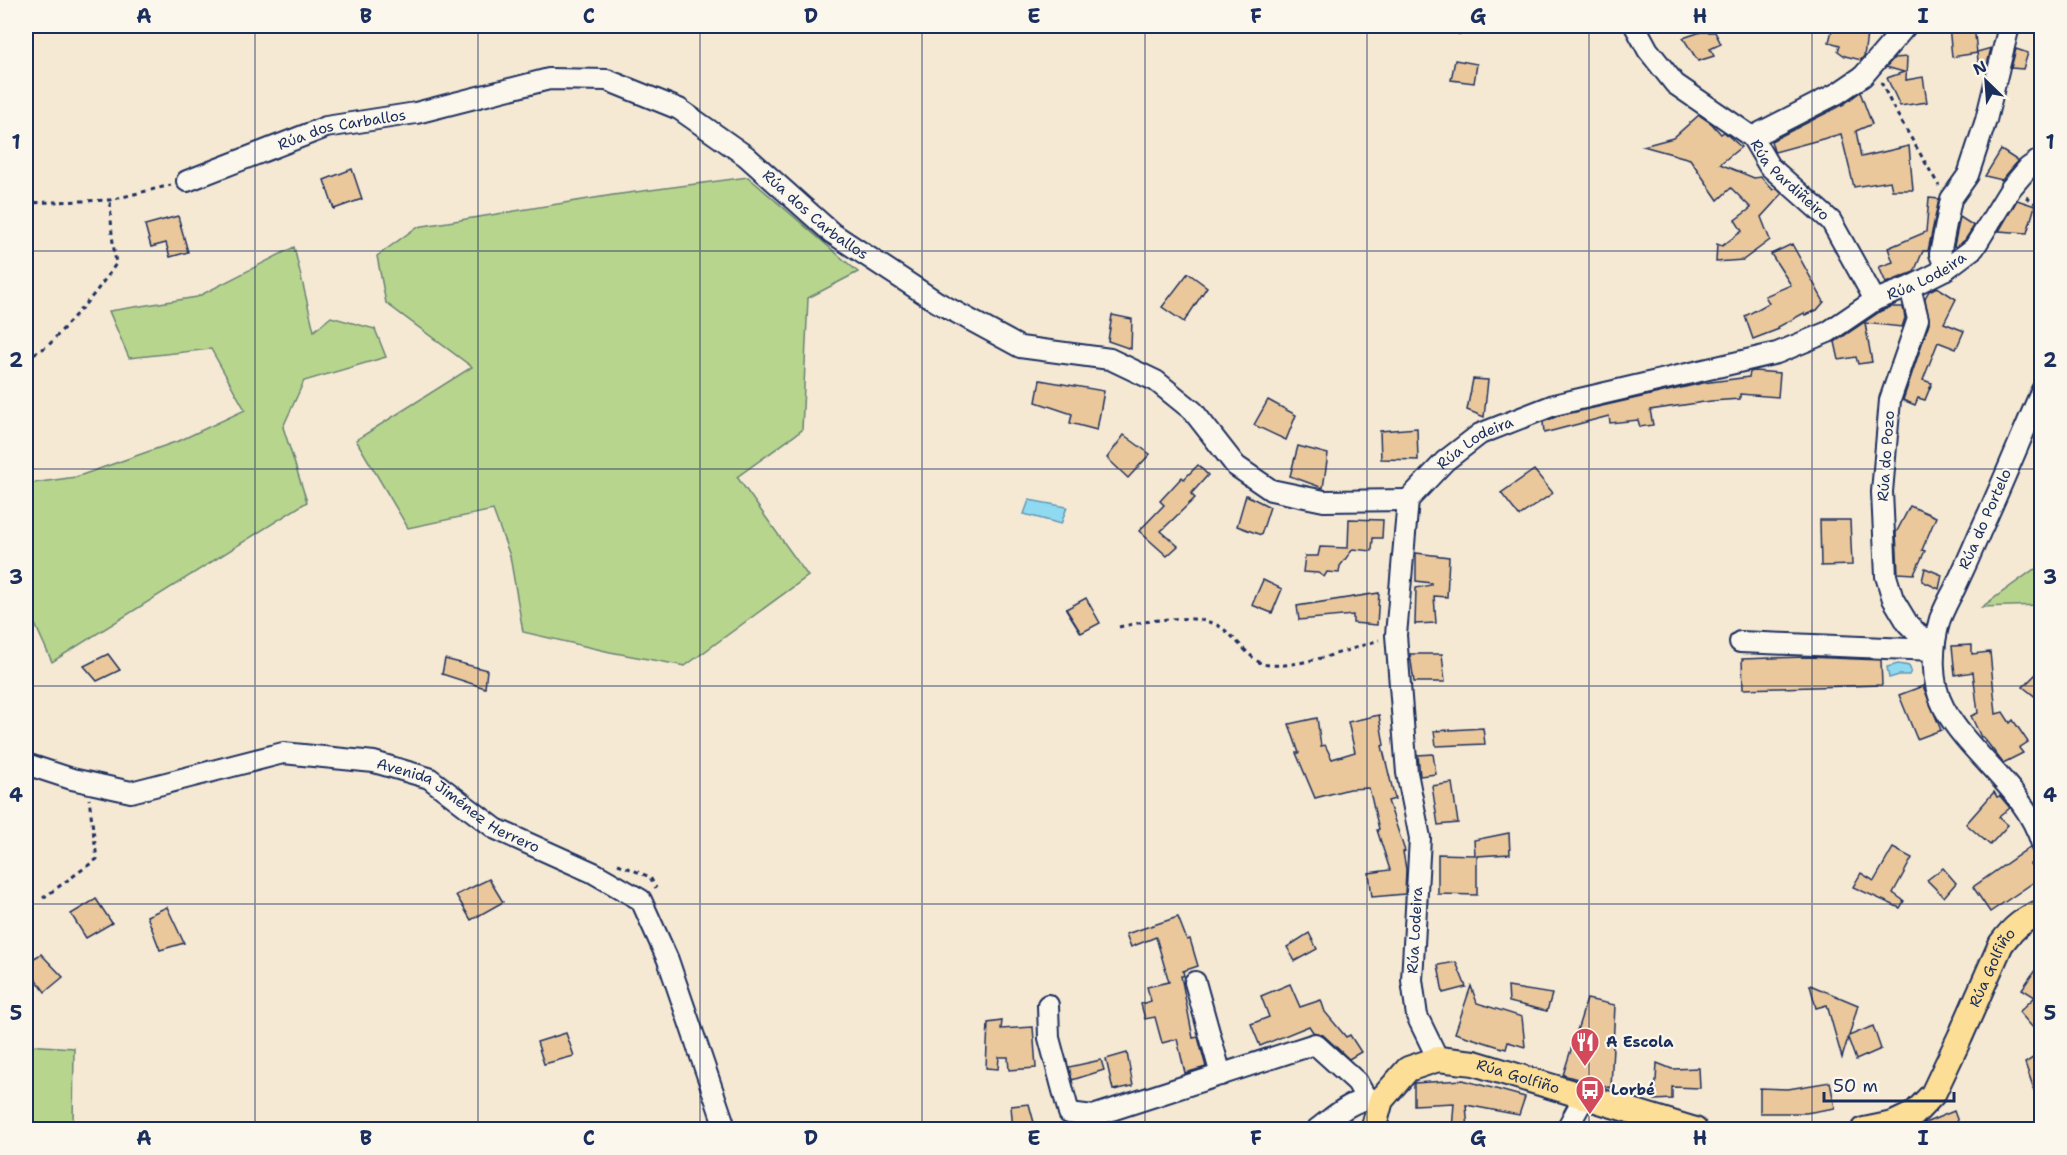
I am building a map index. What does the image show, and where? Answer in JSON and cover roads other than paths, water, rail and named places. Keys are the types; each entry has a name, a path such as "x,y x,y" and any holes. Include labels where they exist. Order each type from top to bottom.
{"main road":[{"name":"Rúa Golfiño","path":"1864,1130 1893,1124 1914,1114 1933,1094 2001,944 2011,931 2025,920 2042,912"},
{"name":"Rúa Golfiño","path":"1373,1130 1374,1099 1408,1070 1438,1059 1474,1063 1695,1130"}],"street":[{"name":"Rúa Pardiñeiro","path":"1635,26 1648,50 1675,84 1752,137 1769,166 1831,222 1875,300"},
{"path":"1752,137 1838,93 1863,76 1906,26"},
{"path":"1946,269 1940,254 1951,199 1968,175 1986,120 2009,26"},
{"name":"Rúa dos Carballos","path":"187,181 326,127 416,113 549,79 607,80 679,109 746,156 832,233 937,302 999,336 1020,347 1110,359 1156,381 1193,411 1236,466 1271,490 1324,501 1408,500"},
{"name":"Rúa Lodeira","path":"1438,1059 1417,1016 1412,980 1420,838 1407,773 1396,635 1408,500 1445,460 1480,434 1554,405 1777,353 1828,332 1875,300 1910,287 1946,269 1974,248 2012,188 2028,168 2042,158"},
{"name":"Rúa do Pozo","path":"1910,287 1918,319 1890,400 1882,492 1886,576 1893,599 1908,624 1934,650"},
{"name":"Rúa do Portelo","path":"2042,390 1941,619 1934,650 1934,674 1943,705 1974,749 2019,799 2031,818 2042,844"},
{"path":"1740,642 1934,650"},
{"name":"Avenida Jiménez Herrero","path":"26,764 87,783 131,792 283,753 374,762 429,778 496,829 594,873 641,900 672,971 726,1130"},
{"path":"1195,982 1221,1075"},
{"path":"1048,1005 1049,1038 1069,1113 1093,1116 1315,1044 1374,1099 1350,1105 1316,1130"},
{"path":"1566,1130 1585,1096"}],"water":[{"path":"1029,500 1067,507 1061,524 1024,514"},
{"path":"1898,664 1909,666 1911,671 1909,675 1889,678 1887,667"}],"place":[{"name":"A Escola","path":"1585,1068"},
{"name":"Lorbé","path":"1590,1116"}]}
